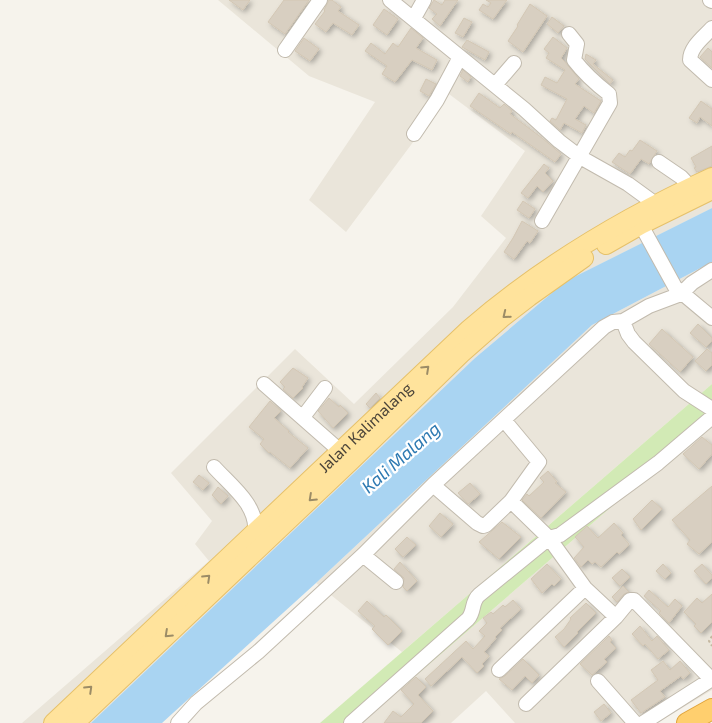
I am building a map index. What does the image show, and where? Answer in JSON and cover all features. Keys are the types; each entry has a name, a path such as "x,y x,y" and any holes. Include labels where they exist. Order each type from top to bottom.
{"highway":[{"path":"687,723 712,709"}],"main road":[{"name":"Jalan Kalimalang","path":"346,456 469,329 493,308 550,266 656,210 700,191 712,177"},
{"name":"Jalan Kalimalang","path":"53,723 260,537 346,456 503,317 580,261 644,231 656,210"},
{"name":"Jalan Kalimalang","path":"74,723 260,537"}],"street":[{"path":"285,50 320,0"},
{"path":"390,0 580,157 628,184 650,200 656,210"},
{"path":"414,18 424,0"},
{"path":"712,28 692,50 690,55 690,60 712,80"},
{"path":"542,221 610,103 609,94 590,80 583,69 574,61 577,44 569,34"},
{"path":"414,134 436,100 460,56"},
{"path":"495,85 514,63"},
{"path":"659,162 700,191"},
{"path":"644,231 678,290 712,318"},
{"path":"178,723 196,703 258,652 363,555 433,485 604,327 613,322 623,321 712,270"},
{"path":"623,321 628,334 634,342 684,391 712,409"},
{"path":"264,384 346,456"},
{"path":"303,417 325,388"},
{"path":"351,723 473,613 473,605 476,598 549,538 560,535 658,464 712,417"},
{"path":"433,485 477,523 483,526 486,525 511,501 539,462 504,420"},
{"path":"214,467 240,494 248,506 260,537"},
{"path":"511,501 549,538 585,588 616,617"},
{"path":"363,555 396,582"},
{"path":"499,670 585,588"},
{"path":"526,704 616,617 627,602 634,600 711,679 643,723"},
{"path":"598,681 634,723"}],"path":[{"path":"712,636 709,641 712,646"}],"shaded area":[{"path":"218,0 712,0 712,208 566,281 475,358 91,723 22,723 209,561 195,544 212,521 171,473 295,349 354,404 453,307 506,238 481,216 525,151 449,94 346,232 309,200 375,102 309,76"},
{"path":"712,262 712,384 402,652 316,583 592,325"},
{"path":"712,420 712,690 657,723 515,723 486,691 451,723 361,723"}],"green space":[{"path":"712,384 712,420 361,723 320,723"}],"water":[{"name":"Kali Malang","path":"712,208 712,262 592,325 316,583 162,723 91,723 475,358 566,281"}],"building":[{"path":"229,0 250,0 243,10"},
{"path":"284,0 309,0 285,34 268,22"},
{"path":"329,0 332,0 341,7 338,11 359,25 352,35 333,23 326,32 315,24 325,11"},
{"path":"434,0 442,5 445,0 458,0 440,26 432,19 437,14 429,8"},
{"path":"486,0 507,0 493,19 479,10 483,4 488,7 491,3"},
{"path":"530,4 547,16 523,52 508,41"},
{"path":"384,9 398,19 387,35 373,25"},
{"path":"552,17 564,26 558,33 547,24"},
{"path":"464,18 472,22 463,37 455,33"},
{"path":"411,28 423,38 416,48 437,60 432,70 412,60 395,82 382,74 387,66 365,51 371,43 385,54 393,43 398,47"},
{"path":"553,37 567,48 561,58 579,79 575,84 601,101 594,113 584,106 575,119 586,125 582,133 564,123 560,130 550,121 552,118 556,120 567,99 541,85 545,77 557,83 565,70 546,58 549,53 544,49"},
{"path":"304,38 319,49 310,61 295,51"},
{"path":"467,40 489,52 485,60 462,47"},
{"path":"708,48 712,52 712,68 700,57"},
{"path":"586,54 596,60 593,64 613,80 610,84 585,59"},
{"path":"463,70 471,77 468,82 460,76"},
{"path":"426,79 436,84 429,96 420,91"},
{"path":"479,93 500,108 504,104 512,111 510,114 561,154 555,162 470,106"},
{"path":"701,101 712,109 712,126 700,117 697,123 689,118"},
{"path":"640,140 657,151 649,164 641,159 630,174 612,162 619,153 625,157"},
{"path":"712,146 712,166 697,172 691,158"},
{"path":"544,164 549,168 545,173 553,181 543,192 537,186 528,198 521,193"},
{"path":"523,201 535,209 529,218 517,210"},
{"path":"522,221 538,231 530,243 527,241 514,259 504,252"},
{"path":"698,324 712,338 712,341 706,347 690,333"},
{"path":"662,329 693,357 680,372 649,344"},
{"path":"707,349 712,353 712,365 706,371 695,361"},
{"path":"293,368 308,378 303,388 293,398 283,389 285,387 280,382"},
{"path":"376,393 380,398 370,408 366,404"},
{"path":"329,398 348,413 333,428 318,411"},
{"path":"270,401 281,411 274,418 308,448 290,468 260,444 264,439 249,427"},
{"path":"702,437 712,445 712,454 699,469 683,454"},
{"path":"548,471 557,482 555,483 566,492 541,518 522,500 544,482 540,478"},
{"path":"199,475 209,483 203,490 193,482"},
{"path":"470,483 480,494 468,504 458,493"},
{"path":"712,486 712,542 699,554 687,544 690,540 672,520"},
{"path":"218,487 228,496 221,504 212,495"},
{"path":"652,500 662,509 641,530 633,519"},
{"path":"440,513 453,524 441,537 429,526"},
{"path":"502,522 521,537 499,559 479,542"},
{"path":"614,523 623,533 621,535 629,544 628,546 619,554 617,552 601,567 595,562 592,564 588,560 581,567 574,558 584,547 575,537 587,526 598,538"},
{"path":"407,537 416,545 403,557 395,549"},
{"path":"400,562 417,581 407,591 403,587 404,578 394,569"},
{"path":"547,564 561,579 542,593 531,579"},
{"path":"663,564 671,573 665,579 656,571"},
{"path":"702,564 712,575 712,578 706,584 694,571"},
{"path":"622,569 630,577 620,586 612,578"},
{"path":"623,586 629,592 624,594 617,602 612,597"},
{"path":"649,590 668,607 675,599 682,606 669,623 659,613 661,611 644,596"},
{"path":"712,594 712,622 701,633 694,626 696,624 684,612 697,598 702,603"},
{"path":"513,600 521,609 500,628 502,630 484,652 489,656 482,664 484,666 477,673 462,657 431,686 425,679 466,641 473,649 485,636 479,631 487,623 483,618 491,612 493,614 503,605 505,607"},
{"path":"367,601 384,617 386,615 402,631 388,645 372,629 375,626 358,611"},
{"path":"586,603 596,613 564,647 555,637 564,629 570,618"},
{"path":"640,626 652,641 657,636 669,650 658,659 645,644 643,646 632,634"},
{"path":"609,636 612,640 610,642 616,648 604,659 607,662 592,675 580,664"},
{"path":"523,659 539,675 532,683 525,676 512,690 499,679 505,676"},
{"path":"663,661 670,670 680,661 690,673 683,679 681,676 660,691 665,697 641,713 631,700 658,680 651,670"},
{"path":"416,677 426,687 418,695 433,711 421,723 384,723 393,711 401,717 414,704 401,690"},
{"path":"604,704 611,713 601,721 594,712"}]}
